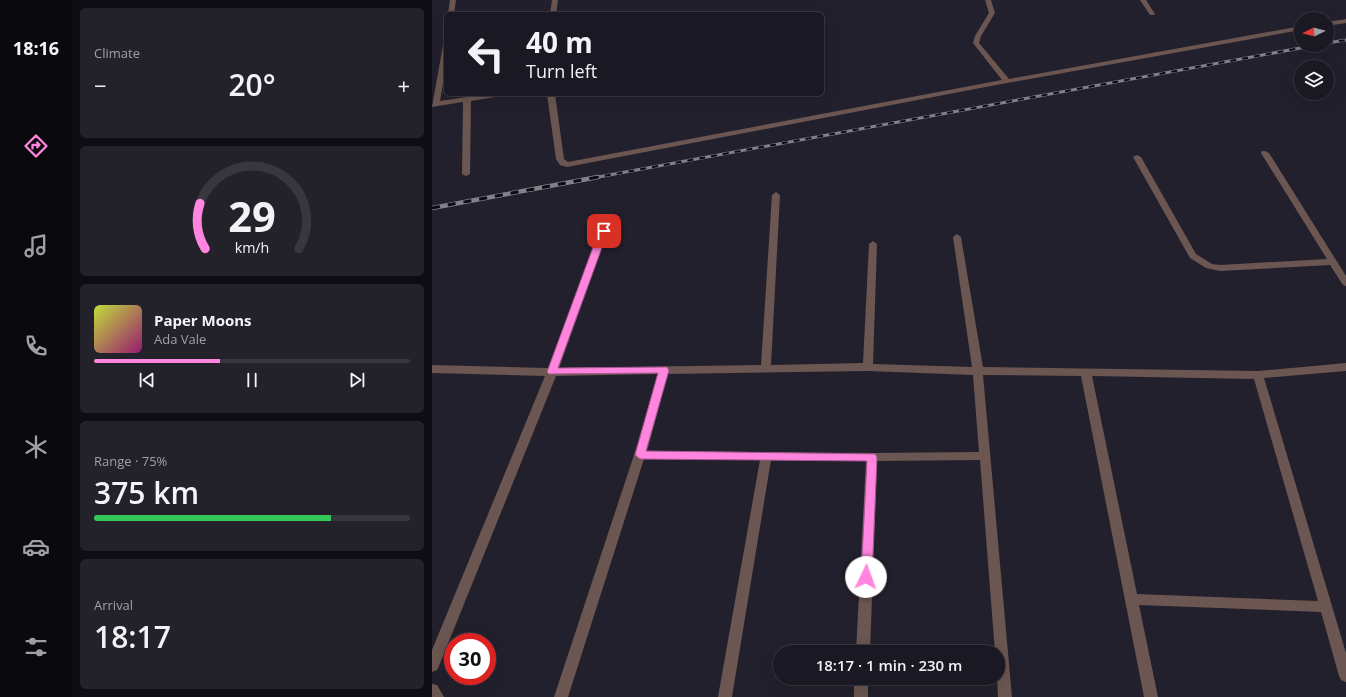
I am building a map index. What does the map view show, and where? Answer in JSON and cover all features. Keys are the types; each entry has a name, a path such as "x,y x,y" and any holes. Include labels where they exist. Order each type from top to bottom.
{"street":[{"path":"451,12 453,0"},
{"path":"554,12 555,0"},
{"path":"988,0 992,13 990,19 976,38 976,43 1007,81"},
{"path":"1142,0 1152,14"},
{"path":"1334,23 1346,21"},
{"path":"551,96 560,158 563,163 567,165 1007,81 1294,29"},
{"path":"444,55 434,105 487,96"},
{"path":"466,174 467,99"},
{"path":"1265,153 1346,283"},
{"path":"1137,157 1187,248 1200,262 1209,266 1220,268 1333,262"},
{"path":"766,368 776,195"},
{"path":"432,666 552,372 604,231"},
{"path":"957,237 978,371 1005,697"},
{"path":"868,368 872,244"},
{"path":"432,369 552,372 766,368 868,368 1258,375 1346,368"},
{"path":"561,697 640,455 664,370"},
{"path":"1086,373 1151,697"},
{"path":"1258,375 1346,676"},
{"path":"640,455 766,457 984,456"},
{"path":"725,697 766,457"},
{"path":"863,645 872,457"},
{"path":"1132,599 1326,607"},
{"path":"860,697 861,685"},
{"path":"432,690 437,697"}],"railway":[{"path":"1334,42 1346,40"},
{"path":"593,178 1294,49"},
{"path":"432,208 598,177"}],"route":[{"path":"604,231 552,372 664,370 640,455 872,457 866,577"}]}
